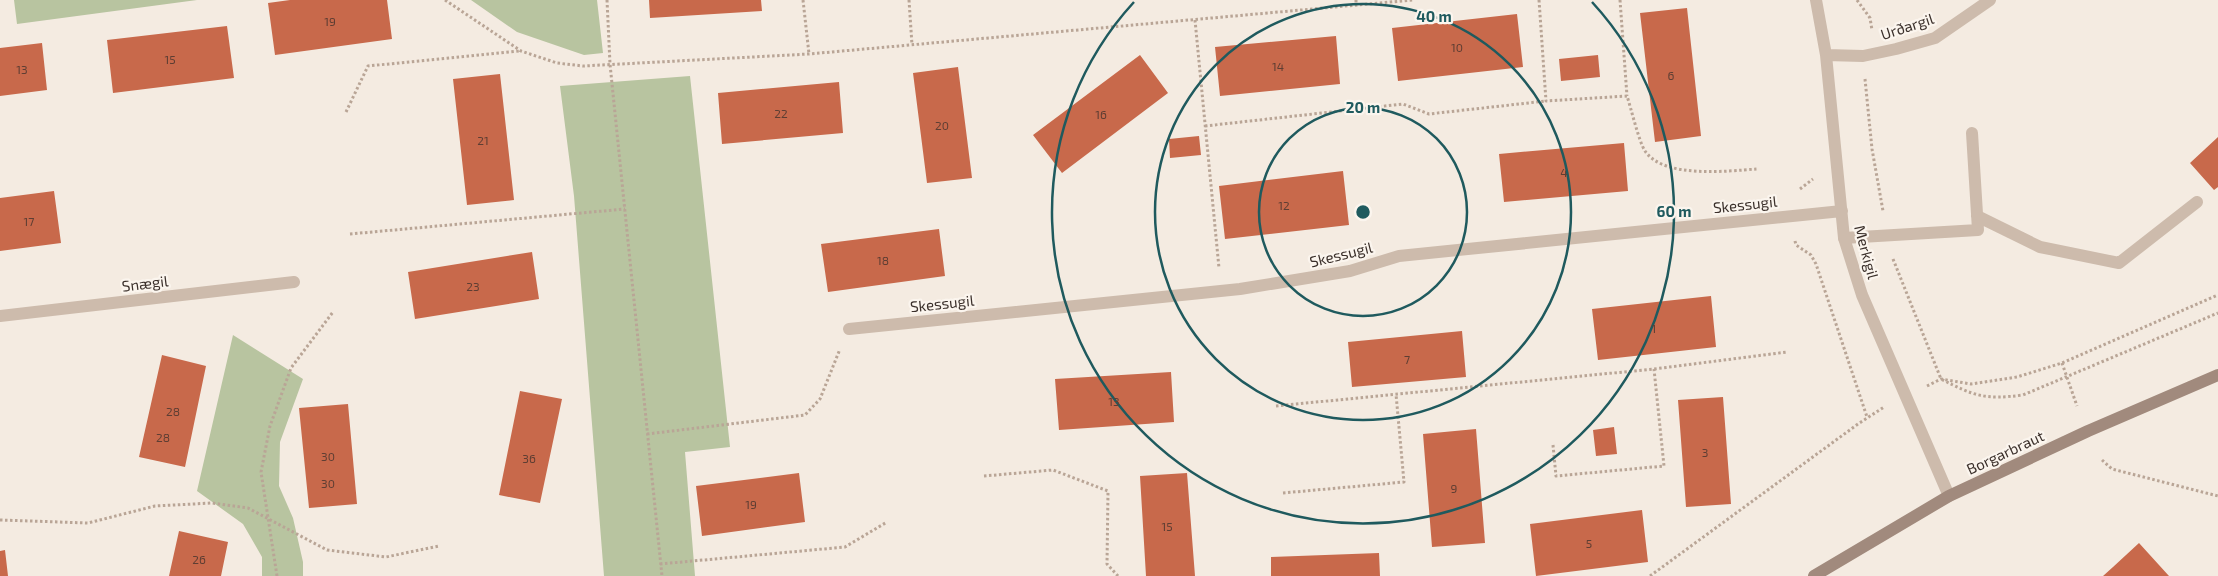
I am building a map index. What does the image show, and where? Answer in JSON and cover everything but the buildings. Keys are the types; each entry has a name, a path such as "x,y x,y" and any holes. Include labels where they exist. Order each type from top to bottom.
{"street":[{"name":"Merkigil","path":"1816,0 1826,55 1844,238 1862,295 1949,496"},
{"name":"Urðargil","path":"1826,55 1863,56 1935,38 1990,0"},
{"path":"1844,238 1978,230 1972,133"},
{"path":"1977,216 2040,247 2119,263 2197,202"},
{"name":"Skessugil","path":"849,329 1221,292 1350,271 1399,256 1842,210"},
{"name":"Snægil","path":"0,316 294,282"},
{"name":"Borgarbraut","path":"1814,576 1949,496 2088,430 2218,376"}],"path":[{"path":"444,0 521,51 556,63 583,66 810,54 1412,0"},
{"path":"607,0 610,64 662,576"},
{"path":"803,0 810,54"},
{"path":"909,0 912,45"},
{"path":"1356,0 1356,5"},
{"path":"1539,0 1546,101"},
{"path":"1620,0 1627,96 1645,152 1664,167 1715,172 1757,169"},
{"path":"1196,20 1221,292"},
{"path":"346,112 368,66 521,51"},
{"path":"1205,126 1404,104 1429,114 1546,101 1627,96"},
{"path":"1798,190 1812,181 1815,174"},
{"path":"350,234 625,209"},
{"path":"1796,245 1811,255 1816,264 1868,417"},
{"path":"1650,576 1868,417 1906,396 1941,379 1971,384 2018,377 2062,363 2218,295"},
{"path":"277,576 261,472 270,426 291,368 333,312"},
{"path":"1941,379 1971,394 1996,398 2023,395 2218,313"},
{"path":"647,434 805,415 820,399 849,329"},
{"path":"1276,406 1654,369 1788,352"},
{"path":"2062,363 2077,406"},
{"path":"1553,444 1556,476 1664,466 1654,369"},
{"path":"1283,492 1404,482 1396,394"},
{"path":"2102,460 2112,469 2218,496"},
{"path":"984,476 1053,470 1108,490 1107,564 1118,576"},
{"path":"0,520 88,523 155,506 212,503 248,508 327,550 386,557 439,546"},
{"path":"660,564 845,547 887,522"}],"green space":[{"path":"14,0 197,0 17,24"},
{"path":"471,0 597,0 603,53 584,55 517,32"},
{"path":"690,76 730,447 685,452 695,576 604,576 574,196 560,86"},
{"path":"233,335 303,379 280,442 279,486 293,518 303,562 303,576 262,576 262,557 243,524 197,491"}]}
